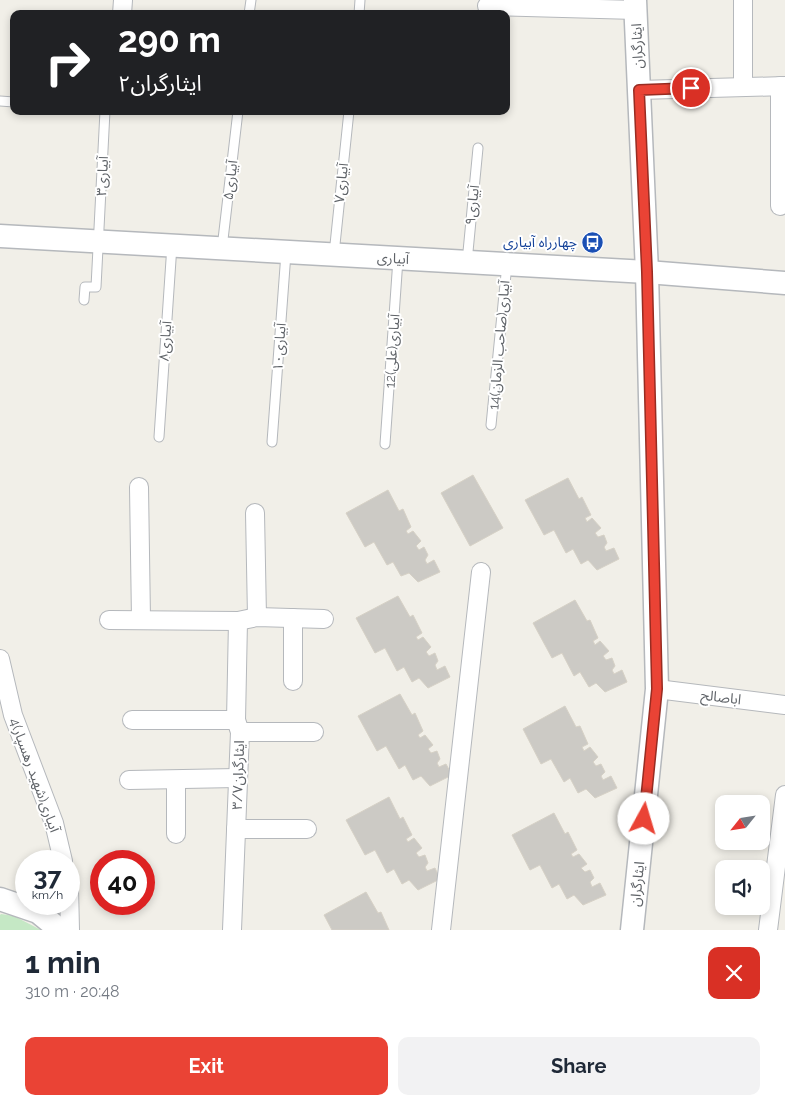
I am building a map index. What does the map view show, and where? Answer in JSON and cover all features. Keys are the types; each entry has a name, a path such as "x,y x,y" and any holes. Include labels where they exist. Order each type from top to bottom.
{"street":[{"path":"743,87 744,0"},
{"path":"487,7 635,5"},
{"name":"ایثارگران","path":"632,930 657,689 647,272 635,5"},
{"path":"639,90 782,86 780,206"},
{"name":"آبیاری","path":"0,236 647,272 785,283"},
{"path":"139,487 141,619"},
{"path":"255,513 257,617"},
{"path":"441,930 481,572"},
{"path":"109,620 238,621 257,617 324,619"},
{"path":"293,618 293,681"},
{"name":"ایثارگران۳/۷","path":"232,930 237,778 238,621"},
{"name":"4آبیاری(شهید رهسپار)","path":"0,659 13,715 54,823 60,850"},
{"name":"اباصالح","path":"657,689 785,705"},
{"path":"132,720 314,732"},
{"path":"129,780 237,778"},
{"path":"176,780 176,834"},
{"path":"768,930 785,795"},
{"path":"236,829 307,829"},
{"path":"0,899 38,912 60,930"},
{"path":"70,915 70,930"}],"lane":[{"name":"آبیاری۳","path":"84,300 85,287 96,287 105,115"},
{"name":"آبیاری۵","path":"222,248 238,115"},
{"name":"آبیاری۷","path":"334,254 349,115"},
{"name":"آبیاری۹","path":"466,262 478,148"},
{"name":"آبیاری۸","path":"159,437 172,245"},
{"name":"آبیاری۱۰","path":"272,442 286,252"},
{"name":"12آبیاری(علی)","path":"385,444 398,258"},
{"name":"14آبیاری(صاحب الزمان)","path":"491,425 507,264"}],"green space":[{"path":"1,914 14,916 41,930 0,930"}],"building":[{"path":"473,475 503,528 470,546 441,493"},
{"path":"568,478 579,499 582,497 591,515 585,518 587,522 592,518 601,528 595,533 598,537 604,535 607,543 604,547 606,551 614,548 619,559 597,570 588,560 581,564 573,549 566,553 554,530 544,535 525,500"},
{"path":"388,490 399,511 403,509 411,527 406,531 408,534 413,531 421,541 416,546 419,550 424,547 428,555 425,560 427,564 434,560 440,572 418,582 409,573 401,576 393,562 387,565 374,542 365,547 346,513"},
{"path":"398,596 410,617 413,615 422,633 416,637 418,640 423,637 431,647 426,652 429,656 435,653 438,661 435,665 437,670 445,666 450,677 428,688 419,678 412,682 404,667 397,671 385,648 375,653 356,618"},
{"path":"575,600 587,621 590,620 598,638 593,641 595,645 600,641 609,651 603,656 606,660 612,658 615,666 612,670 614,674 622,670 627,682 605,692 596,683 589,687 580,672 574,676 562,653 552,658 533,623"},
{"path":"400,694 412,715 415,713 423,731 418,735 420,738 425,735 433,745 428,749 431,753 437,751 440,759 437,763 439,767 446,764 452,775 430,786 421,776 413,780 405,765 399,769 386,746 377,751 358,716"},
{"path":"565,706 576,727 580,726 588,744 582,747 584,751 590,747 598,757 593,762 596,766 601,764 605,772 601,776 603,780 611,776 617,788 595,798 586,789 578,793 570,778 564,782 551,759 541,764 523,729"},
{"path":"389,797 400,819 403,817 412,835 406,839 408,842 414,838 422,848 416,853 419,857 425,855 428,863 425,867 427,871 435,868 440,879 418,890 409,880 402,884 394,869 387,873 375,850 365,855 346,820"},
{"path":"554,813 565,834 568,832 577,850 571,854 573,857 579,854 587,864 581,868 585,872 590,870 594,878 590,882 592,887 600,883 606,895 583,905 574,895 567,899 559,884 552,888 540,865 530,870 512,835"},
{"path":"366,892 378,913 381,912 389,930 332,930 324,915"}],"place":[{"name":"چهارراه آبیاری","path":"593,242"}],"route":[{"path":"644,819 657,689 647,272 639,90 691,88"}]}
